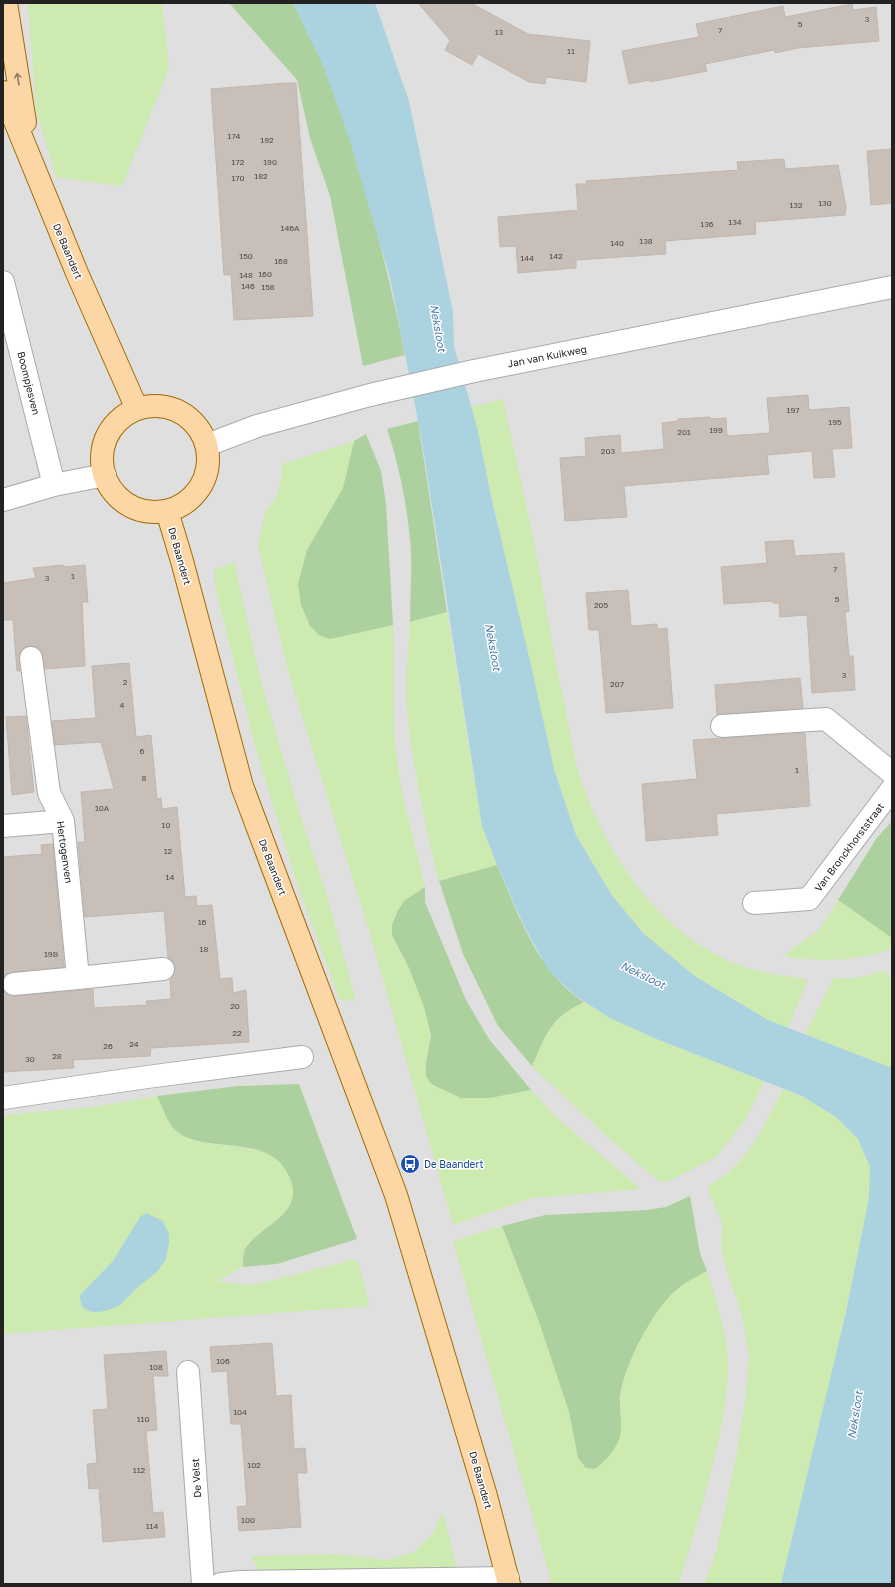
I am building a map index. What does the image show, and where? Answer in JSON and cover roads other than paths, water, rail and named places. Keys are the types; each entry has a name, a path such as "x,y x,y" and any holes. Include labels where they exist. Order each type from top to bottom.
{"main road":[{"name":"De Baandert","path":"6,3 30,159"},
{"name":"De Baandert","path":"3,92 77,273 137,409"},
{"path":"154,405 172,408 188,416 200,429 207,445 208,467 205,478 196,493 183,504 167,511 148,512 129,505 114,492 105,475 102,459 107,438 112,428 123,416 137,409 154,405"},
{"name":"De Baandert","path":"167,511 182,561 242,786 396,1195 484,1489 508,1581"}],"street":[{"name":"Boompjesven","path":"3,282 54,485"},
{"name":"Jan van Kuikweg","path":"207,445 257,426 394,390 474,371 892,287"},
{"path":"3,500 54,485 105,475"},
{"name":"Hertogenven","path":"31,658 49,793 63,822 78,978"},
{"path":"722,726 826,719 892,773"},
{"name":"Van Bronckhorststraat","path":"754,903 809,899 892,789"},
{"path":"3,826 63,822"},
{"path":"14,984 163,969"},
{"path":"3,1098 147,1077 302,1057"},
{"name":"De Velst","path":"188,1372 203,1584"},
{"path":"233,1583 508,1581"}],"water":[{"name":"Neksloot","path":"293,3 375,3 409,101 453,312 454,346 477,427 491,496 554,769 576,835 611,894 643,933 696,977 768,1020 892,1068 892,1584 781,1584 846,1312 869,1198 870,1167 858,1139 836,1117 802,1096 659,1040 610,1018 576,996 549,971 524,926 497,865 482,826 421,436 390,278 348,135 324,68"},
{"path":"146,1213 163,1221 169,1234 166,1259 157,1272 115,1308 95,1312 84,1308 81,1303 80,1295 113,1261 140,1217"}],"place":[{"name":"De Baandert","path":"410,1164"}]}
